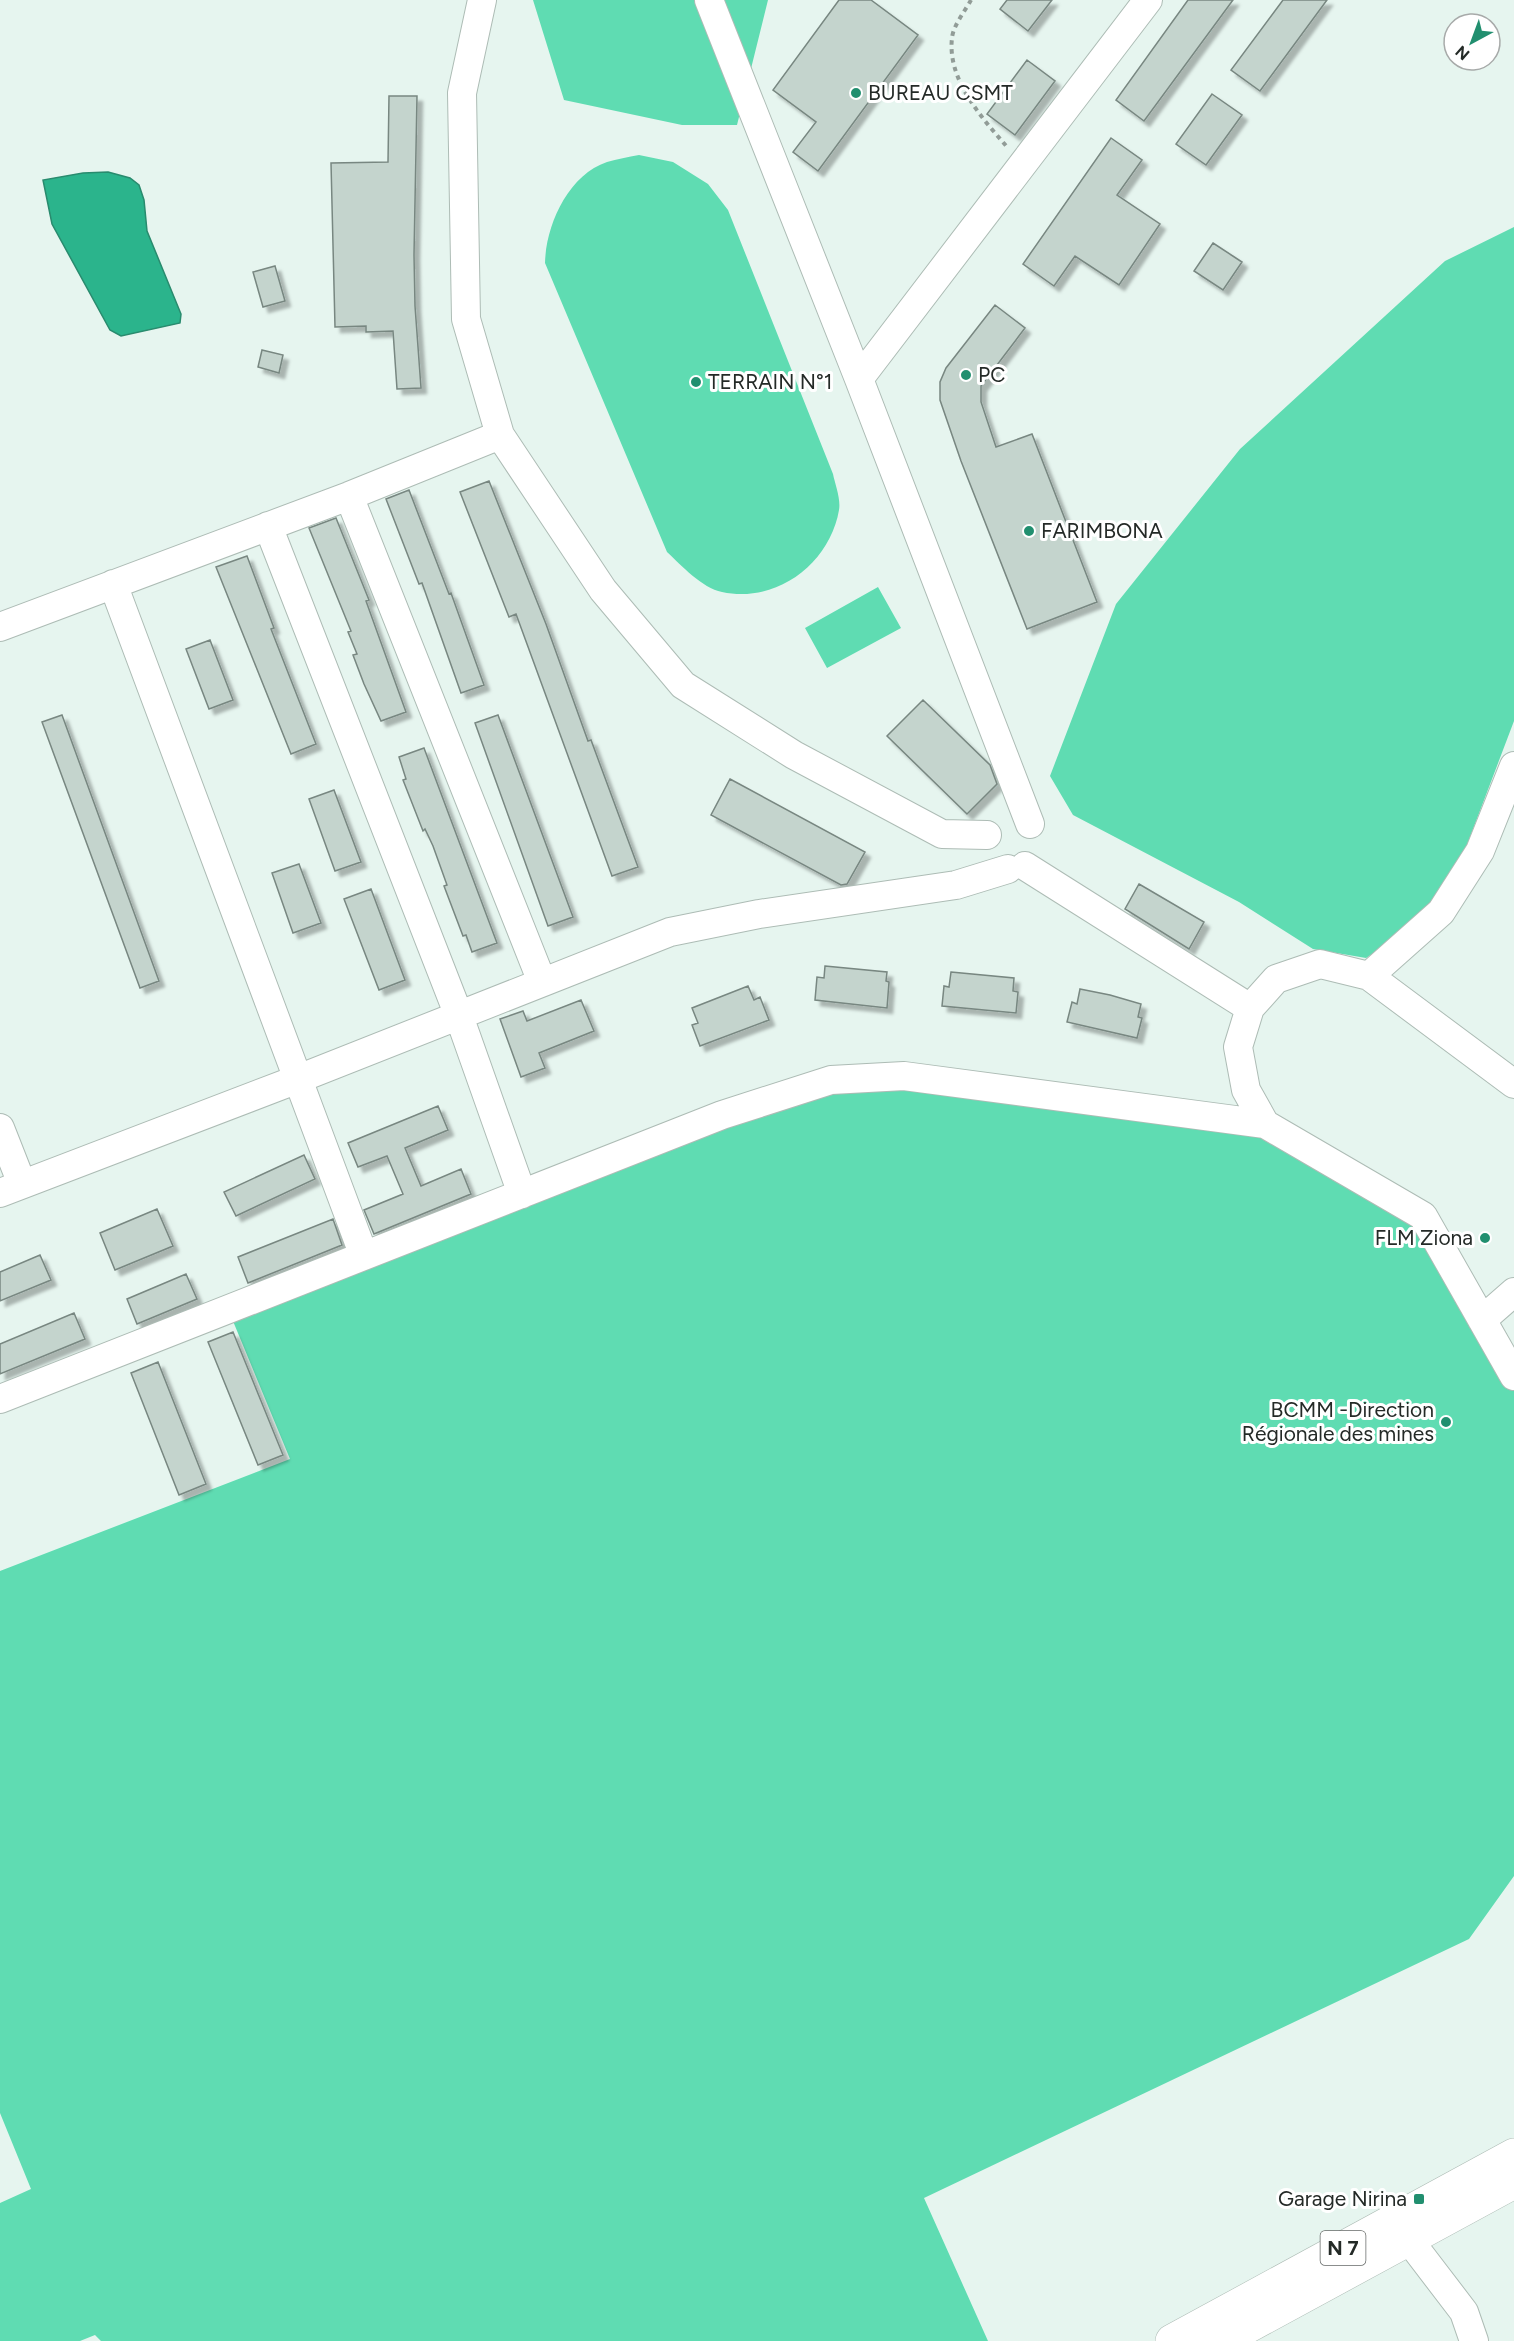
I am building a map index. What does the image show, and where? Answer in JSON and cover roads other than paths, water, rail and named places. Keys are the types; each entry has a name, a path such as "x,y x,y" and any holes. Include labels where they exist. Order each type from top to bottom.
{"main road":[{"name":"N 7","path":"1172,2341 1514,2155"},
{"name":"N 7","path":"1221,2341 1514,2181"}],"street":[{"path":"482,0 462,93 466,320 500,435 603,590 683,685 794,755 942,834 987,835"},
{"path":"0,1128 11,1189 670,932 759,915 956,885 1016,868 1036,854 1038,838 1030,824 860,379 709,0"},
{"path":"860,379 1148,0"},
{"path":"0,627 349,496 500,435"},
{"path":"349,496 542,982"},
{"path":"268,526 459,1016 522,1194"},
{"path":"113,585 364,1256"},
{"path":"1369,976 1441,912 1480,851 1514,765"},
{"path":"1030,824 1015,817 1006,817 998,821 987,835 986,844 993,860 1016,868 1250,1008"},
{"path":"1265,1124 1246,1090 1238,1047 1250,1008 1276,979 1320,964 1369,976 1514,1084"},
{"path":"0,1399 722,1115 831,1080 904,1077 1265,1124 1423,1216 1514,1376"},
{"path":"1482,1320 1514,1292"},
{"path":"1409,2240 1464,2312 1474,2341"}],"place":[{"name":"BUREAU CSMT","path":"856,93"},
{"name":"PC","path":"966,375"},
{"name":"TERRAIN N°1","path":"696,382"},
{"name":"FARIMBONA","path":"1029,531"},
{"name":"FLM Ziona","path":"1485,1238"},
{"name":"BCMM -Direction Régionale des mines","path":"1446,1422"},
{"name":"Garage Nirina","path":"1419,2199"}]}
